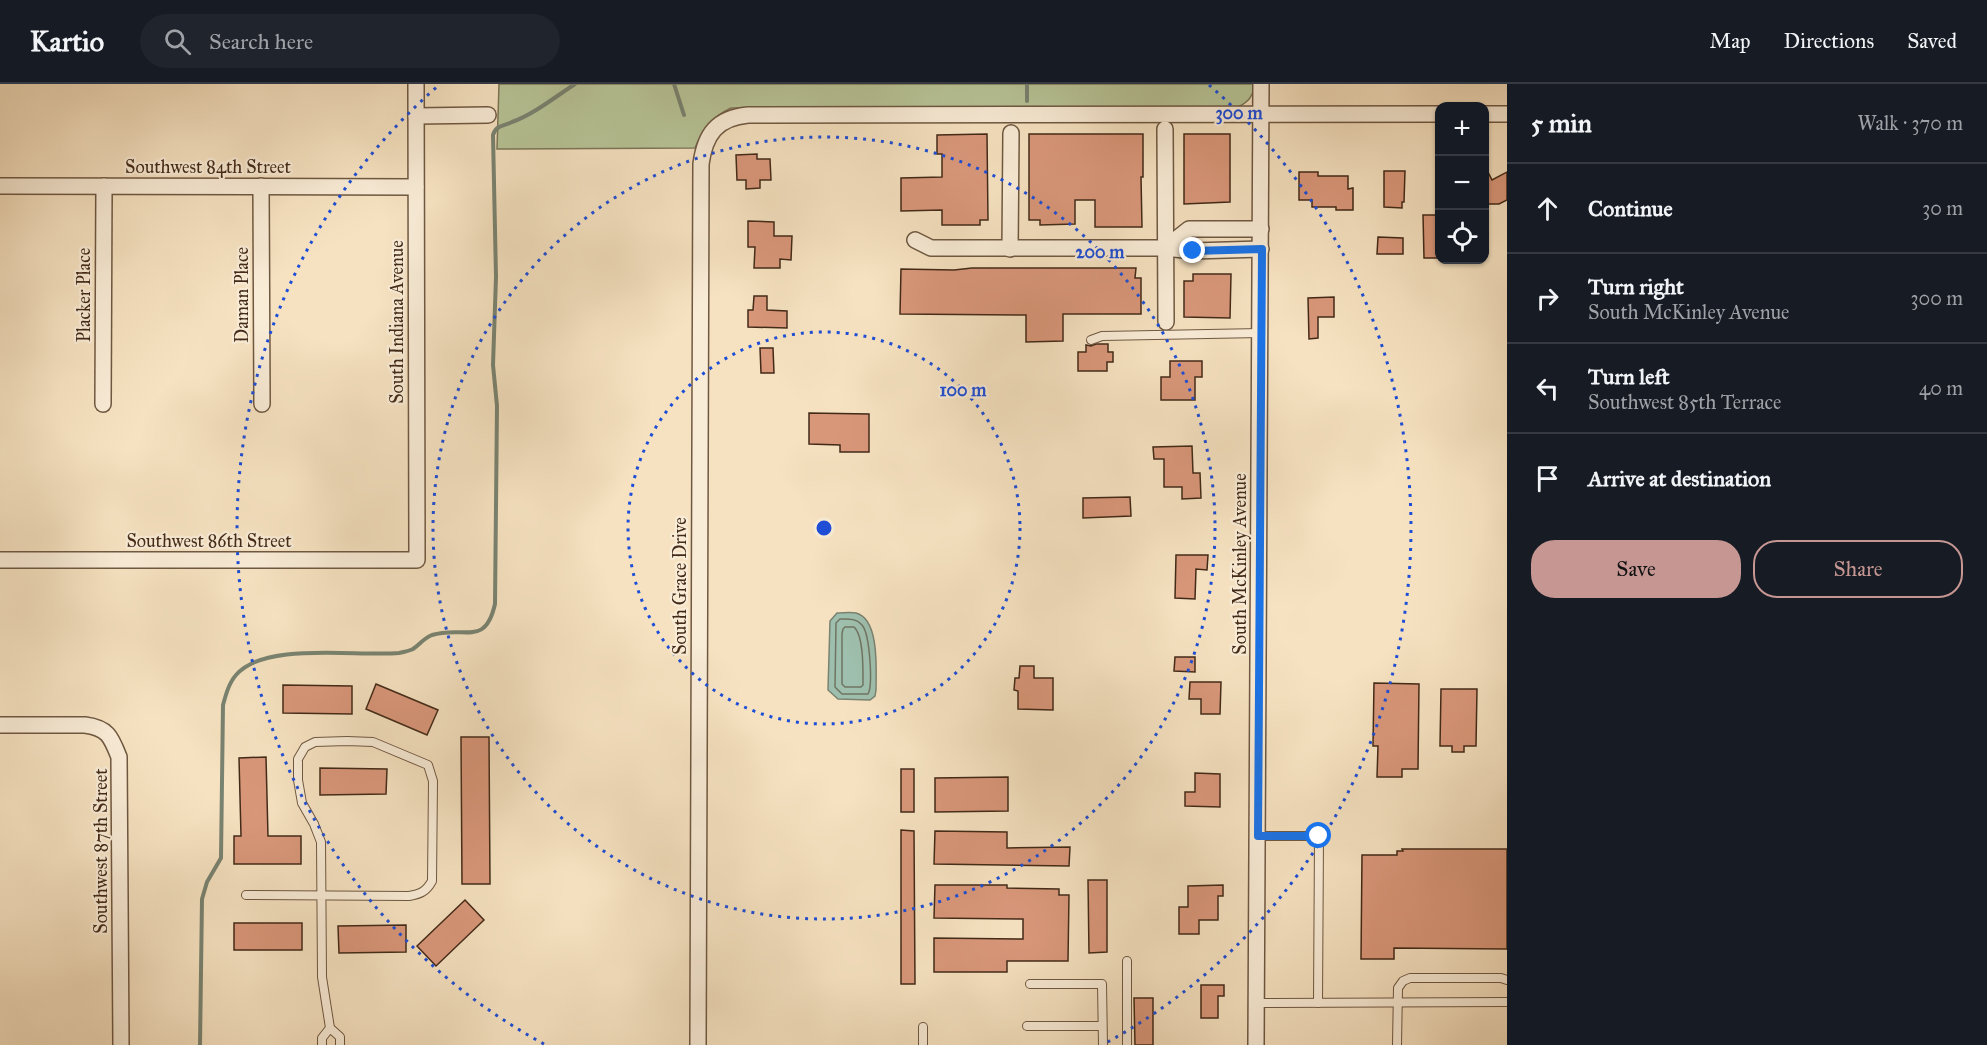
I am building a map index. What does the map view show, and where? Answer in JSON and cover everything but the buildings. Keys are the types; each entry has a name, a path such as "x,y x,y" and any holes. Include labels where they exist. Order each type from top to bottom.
{"street":[{"name":"South Indiana Avenue","path":"416,84 417,560"},
{"name":"South McKinley Avenue","path":"1256,1045 1262,249 1261,84"},
{"path":"1261,114 1435,114"},
{"name":"South Grace Drive","path":"698,1045 701,164 704,147 714,130 728,118 748,115 1261,114"},
{"path":"1489,114 1507,114"},
{"path":"416,117 488,115"},
{"path":"1165,129 1166,322"},
{"path":"1010,249 1011,133"},
{"name":"Southwest 84th Street","path":"0,186 416,187"},
{"name":"Placker Place","path":"103,404 104,186"},
{"name":"Daman Place","path":"261,186 262,404"},
{"path":"1165,248 1189,229 1261,229"},
{"path":"915,240 931,248 1165,248 1193,251 1262,249"},
{"name":"Southwest 86th Street","path":"0,560 417,560"},
{"name":"Southwest 87th Street","path":"0,725 85,725 98,728 112,740 119,757 120,1045"}],"lane":[{"path":"1219,229 1220,250"},
{"path":"1091,340 1102,336 1261,333"},
{"path":"246,895 321,895 409,896 420,894 429,888 432,881 433,781 428,765 373,742 315,742 305,747 298,759 297,780 302,803 321,842 321,895 322,977 330,1028 340,1037 340,1045"},
{"path":"1258,836 1319,836 1318,1003"},
{"path":"1127,961 1128,1045"},
{"path":"1397,1045 1398,988 1410,978 1501,978 1507,980"},
{"path":"1030,984 1102,984 1102,1045"},
{"path":"1257,1003 1507,1002"},
{"path":"1027,1026 1102,1026"},
{"path":"322,1045 321,1038 330,1028"},
{"path":"922,1028 923,1045"}],"shaded area":[{"path":"499,84 1254,84 1250,98 1237,107 731,108 718,115 709,124 695,148 497,149"}],"water":[{"path":"837,613 856,613 864,617 873,635 876,690 875,696 870,700 838,699 828,690 830,621"}],"waterway":[{"path":"200,1045 202,899 207,882 221,858 223,705 236,675 250,664 289,654 405,652 432,635 479,631 491,618 495,604 497,406 493,365 496,277 493,135 498,128 528,115 575,84"},
{"path":"674,84 684,115"},
{"path":"1027,84 1027,101"}],"route":[{"path":"1193,251 1262,249 1258,836 1319,836"}]}
